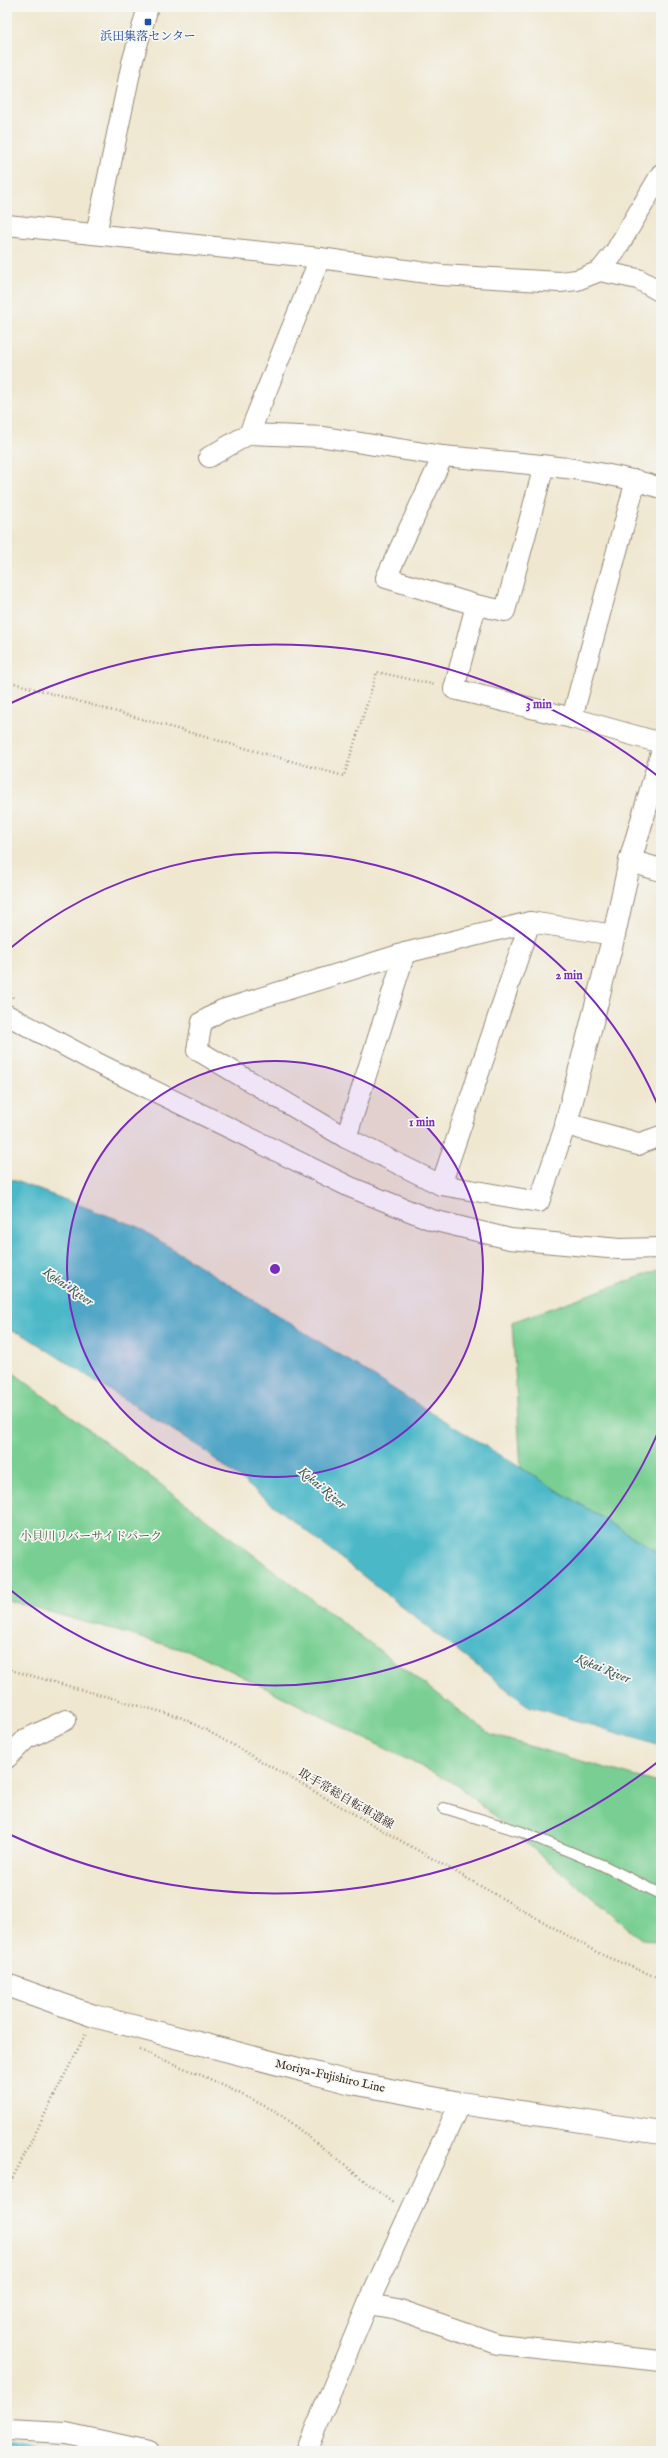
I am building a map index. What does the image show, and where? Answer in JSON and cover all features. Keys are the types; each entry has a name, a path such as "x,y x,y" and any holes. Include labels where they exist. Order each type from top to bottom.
{"main road":[{"path":"638,1144 566,1124 614,935 630,862 661,756"},
{"path":"630,862 661,870"},
{"name":"Moriya-Fujishiro Line","path":"7,1985 94,2016 352,2083 460,2103 661,2133"}],"street":[{"path":"96,234 132,63 148,7"},
{"path":"7,225 320,258 441,275 538,282 577,280 600,271 615,252 661,174"},
{"path":"248,434 320,258"},
{"path":"600,271 638,279 661,292"},
{"path":"209,457 248,434 324,437 443,456 544,466 636,480 661,488"},
{"path":"443,456 386,578 476,605 505,611 544,466"},
{"path":"572,718 636,480"},
{"path":"476,605 454,689 572,718 661,744"},
{"path":"566,1124 540,1202 440,1185 346,1138 197,1050 202,1022 222,1010 405,953 530,922 614,935"},
{"path":"440,1185 530,922"},
{"path":"346,1138 405,953"},
{"path":"7,1015 106,1067 350,1188 432,1220 510,1239 619,1249 661,1248"},
{"path":"638,1144 661,1136"},
{"path":"7,1758 26,1739 66,1720"},
{"path":"306,2451 368,2304 460,2103"},
{"path":"368,2304 397,2309 498,2344 661,2361"},
{"path":"7,2430 66,2433 149,2451"}],"lane":[{"path":"444,1808 522,1832 602,1865 661,1894"}],"path":[{"path":"7,681 344,776 377,672 454,689"},
{"name":"取手常総自転車道線","path":"7,1669 180,1717 208,1731 600,1954 661,1979"},
{"path":"7,2189 94,2016"},
{"path":"137,2049 208,2078 277,2112 409,2216"}],"green space":[{"path":"661,1269 661,1554 521,1468 512,1322"},
{"name":"小貝川リバーサイドパーク","path":"7,1368 491,1735 661,1784 661,1944 640,1938 456,1784 198,1654 7,1600"}],"water":[{"name":"Kokai River","path":"7,1178 138,1227 422,1407 661,1554 661,1746 528,1706 201,1448 22,1334 7,1330"}],"waterway":[{"path":"7,2444 53,2451"}],"place":[{"name":"浜田集落センター","path":"148,22"}]}
